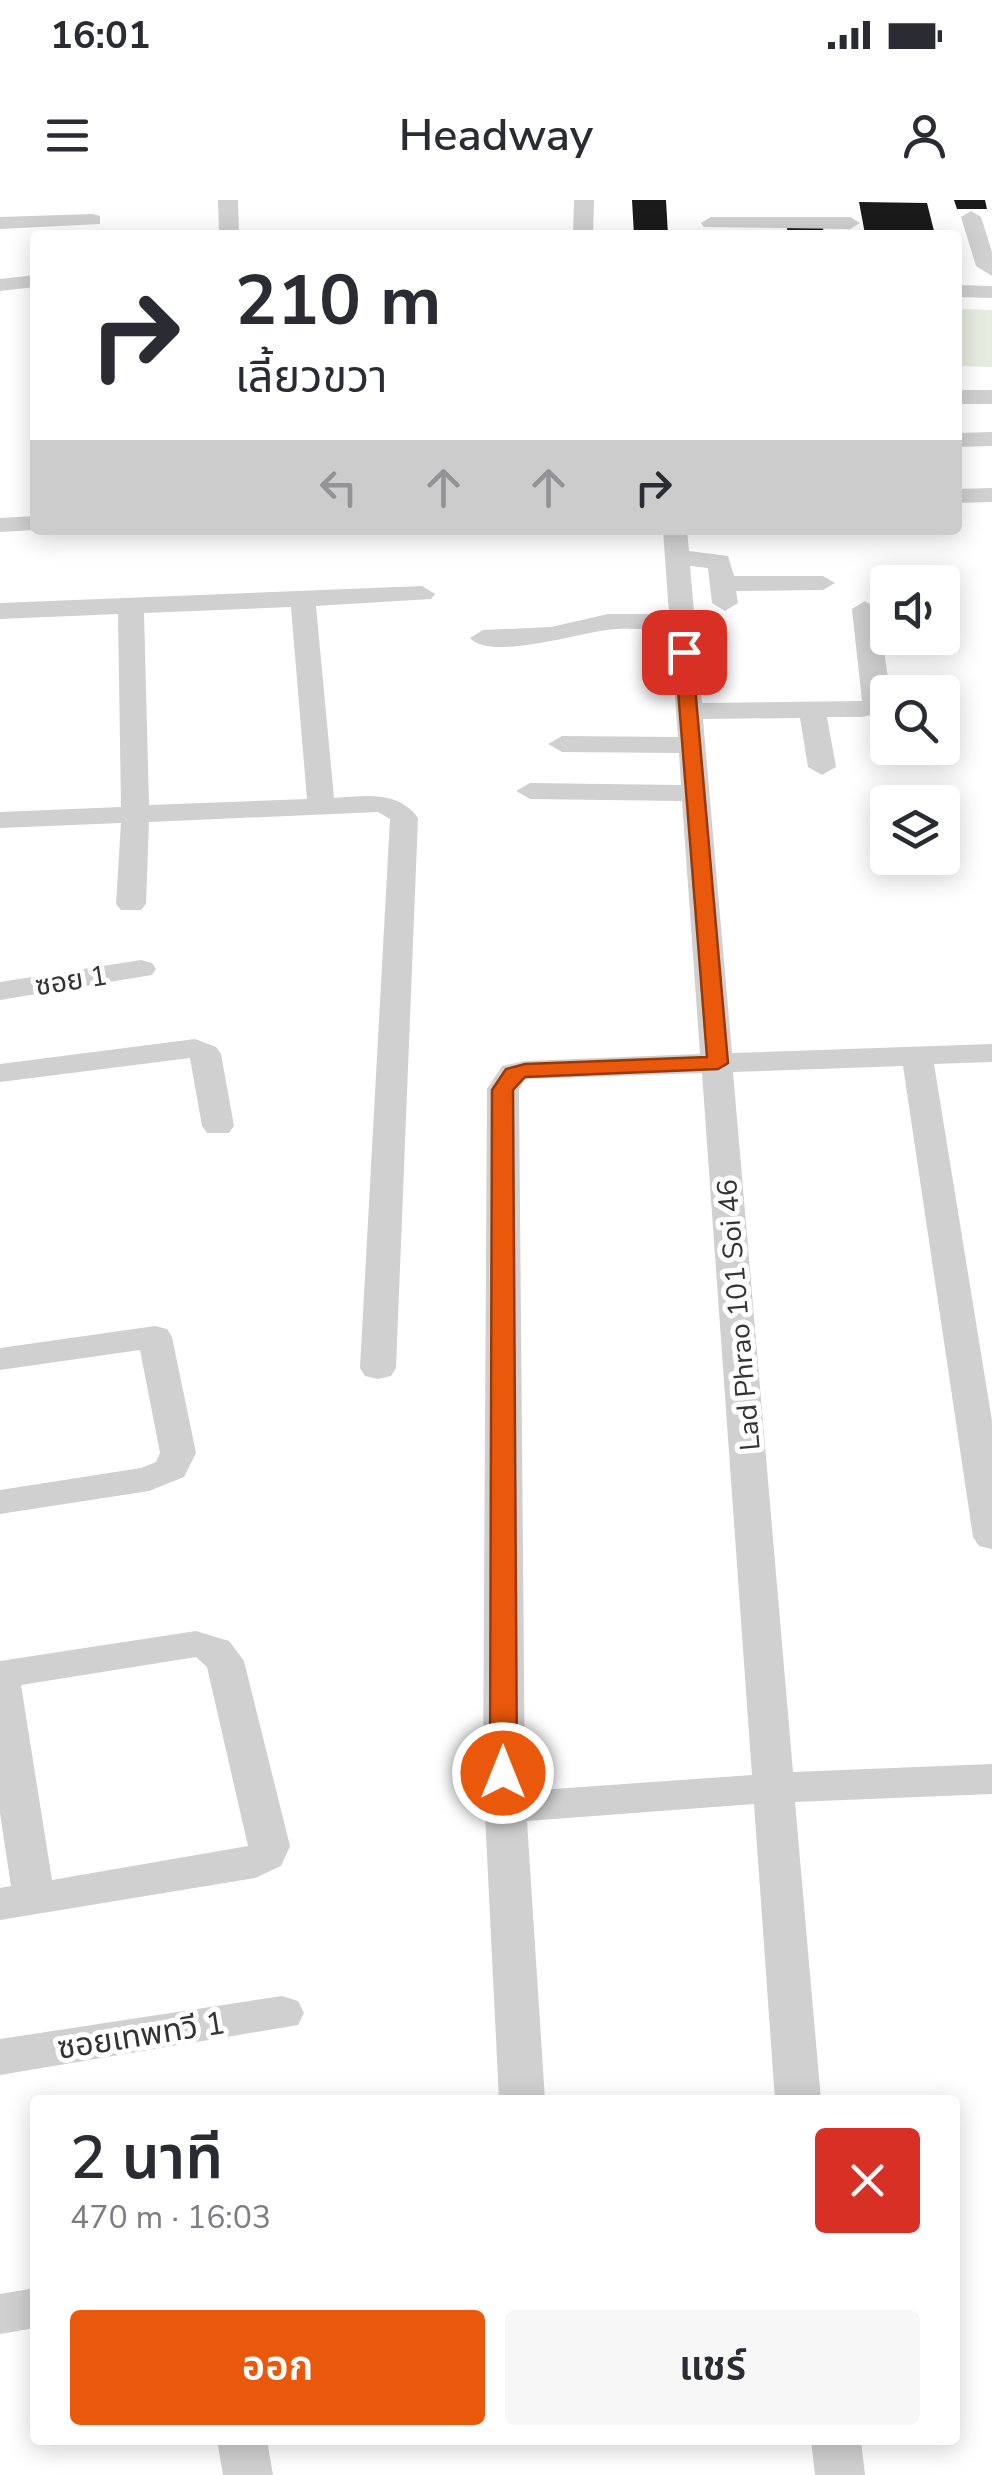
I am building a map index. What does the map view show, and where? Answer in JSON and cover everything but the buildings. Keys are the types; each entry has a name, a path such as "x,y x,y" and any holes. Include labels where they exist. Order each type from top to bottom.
{"street":[{"path":"228,200 230,230"},
{"path":"583,230 584,200"},
{"path":"970,217 986,266 992,270"},
{"path":"0,223 38,228 93,218"},
{"path":"711,223 850,223"},
{"path":"0,286 30,283"},
{"path":"962,291 992,292"},
{"path":"962,397 992,397"},
{"path":"962,440 992,439"},
{"path":"962,496 992,495"},
{"path":"0,525 30,523"},
{"path":"676,544 719,560 725,594 823,583"},
{"name":"Lad Phrao 101 Soi 46","path":"676,544 798,2095"},
{"path":"0,611 422,594"},
{"path":"302,599 320,805"},
{"path":"131,606 135,814 131,904"},
{"path":"688,710 862,709 876,704 865,608"},
{"path":"483,638 551,635 608,622 682,622"},
{"path":"812,710 822,767"},
{"path":"562,744 691,745"},
{"path":"530,791 695,792"},
{"path":"0,820 381,804 397,810 404,818 378,1368"},
{"name":"ซอย 1","path":"0,991 141,969"},
{"path":"0,1073 195,1048 204,1054 218,1126"},
{"path":"522,2095 508,1807 503,1773 503,1090 513,1073 525,1070 992,1053"},
{"path":"918,1055 992,1537"},
{"path":"0,1359 155,1337 178,1453 171,1469 149,1480 0,1502"},
{"path":"196,1644 223,1655 269,1846 266,1855 256,1862 17,1901 0,1678 196,1644"},
{"path":"508,1807 776,1788 992,1779"},
{"name":"ซอยเทพทวี 1","path":"0,2057 282,2013"},
{"path":"0,2314 30,2309"},
{"path":"243,2445 248,2475"},
{"path":"837,2445 840,2475"}],"shaded area":[{"path":"962,309 992,310 992,367 962,366"}],"route":[{"path":"503,1773 503,1090 513,1073 525,1070 718,1063 684,652"}]}
